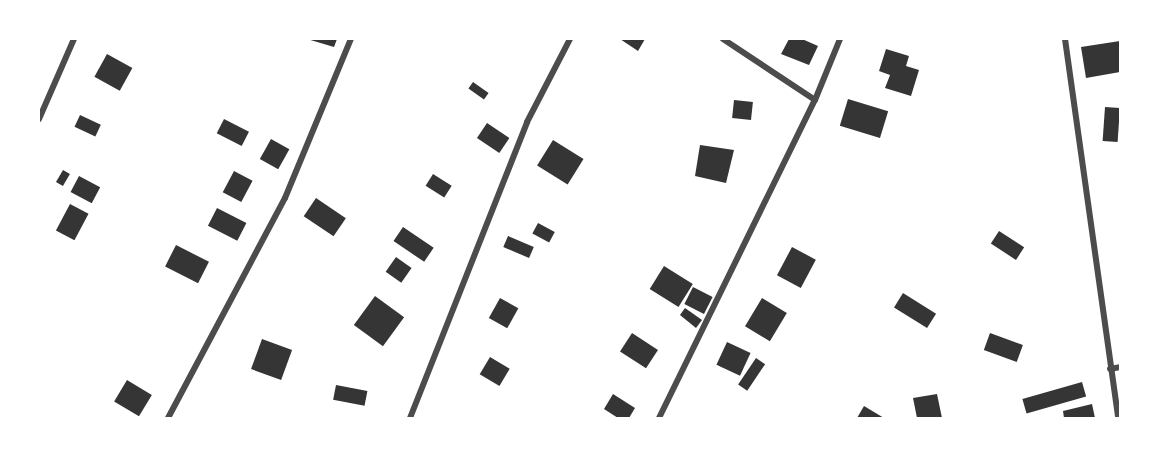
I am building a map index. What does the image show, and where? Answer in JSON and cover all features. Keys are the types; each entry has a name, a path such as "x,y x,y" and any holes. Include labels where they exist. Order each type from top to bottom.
{"street":[{"path":"39,119 74,39"},
{"path":"168,418 285,198 351,39"},
{"path":"410,418 527,122 570,39"},
{"path":"723,39 815,100"},
{"path":"659,418 815,100 840,39"},
{"path":"1065,39 1118,418"},
{"path":"1110,369 1120,367"}],"building":[{"path":"307,39 337,39 334,47"},
{"path":"620,39 645,39 638,51"},
{"path":"789,39 802,39 818,46 809,65 781,54"},
{"path":"1120,41 1120,72 1086,78 1081,47"},
{"path":"886,49 909,56 906,66 919,70 911,96 885,88 890,75 879,71"},
{"path":"107,54 132,68 120,91 94,77"},
{"path":"473,82 489,93 484,99 468,89"},
{"path":"848,99 888,111 880,138 840,126"},
{"path":"734,100 753,102 751,120 732,118"},
{"path":"1105,107 1120,108 1118,142 1103,141"},
{"path":"80,115 101,125 95,137 75,127"},
{"path":"224,119 249,132 242,146 217,133"},
{"path":"487,123 509,138 499,153 477,138"},
{"path":"271,139 289,149 278,169 260,159"},
{"path":"553,140 584,159 568,185 537,165"},
{"path":"700,145 734,150 726,183 695,176"},
{"path":"63,170 70,174 63,186 56,182"},
{"path":"234,171 253,181 241,202 223,192"},
{"path":"433,174 452,186 444,198 426,186"},
{"path":"79,176 100,187 92,203 71,192"},
{"path":"316,198 346,218 334,236 304,216"},
{"path":"70,204 89,214 74,240 56,230"},
{"path":"217,208 246,223 237,241 208,226"},
{"path":"538,223 555,232 549,243 532,234"},
{"path":"403,227 434,248 424,262 393,241"},
{"path":"999,231 1024,247 1016,260 991,244"},
{"path":"508,236 534,247 529,258 503,247"},
{"path":"176,245 209,262 198,283 165,266"},
{"path":"792,247 816,260 801,288 777,275"},
{"path":"396,257 412,268 401,283 386,272"},
{"path":"664,266 693,284 679,307 650,289"},
{"path":"693,287 713,297 704,314 684,304"},
{"path":"903,293 936,314 927,328 894,307"},
{"path":"375,296 404,317 383,346 354,325"},
{"path":"500,298 518,308 507,328 489,318"},
{"path":"762,298 787,313 770,341 745,326"},
{"path":"685,308 702,320 696,328 680,315"},
{"path":"632,333 658,350 646,368 620,351"},
{"path":"990,333 1023,345 1017,362 984,350"},
{"path":"262,339 292,350 281,380 251,369"},
{"path":"727,342 751,353 740,376 716,365"},
{"path":"490,357 510,369 499,386 480,374"},
{"path":"756,358 765,364 747,391 738,385"},
{"path":"127,380 152,395 139,416 114,401"},
{"path":"1082,382 1086,396 1027,414 1022,399"},
{"path":"336,385 367,391 365,406 333,400"},
{"path":"613,394 635,408 629,418 618,418 604,409"},
{"path":"937,394 942,418 917,418 913,398"},
{"path":"1092,404 1095,418 1064,418 1063,411"},
{"path":"864,406 884,418 857,418"}]}
